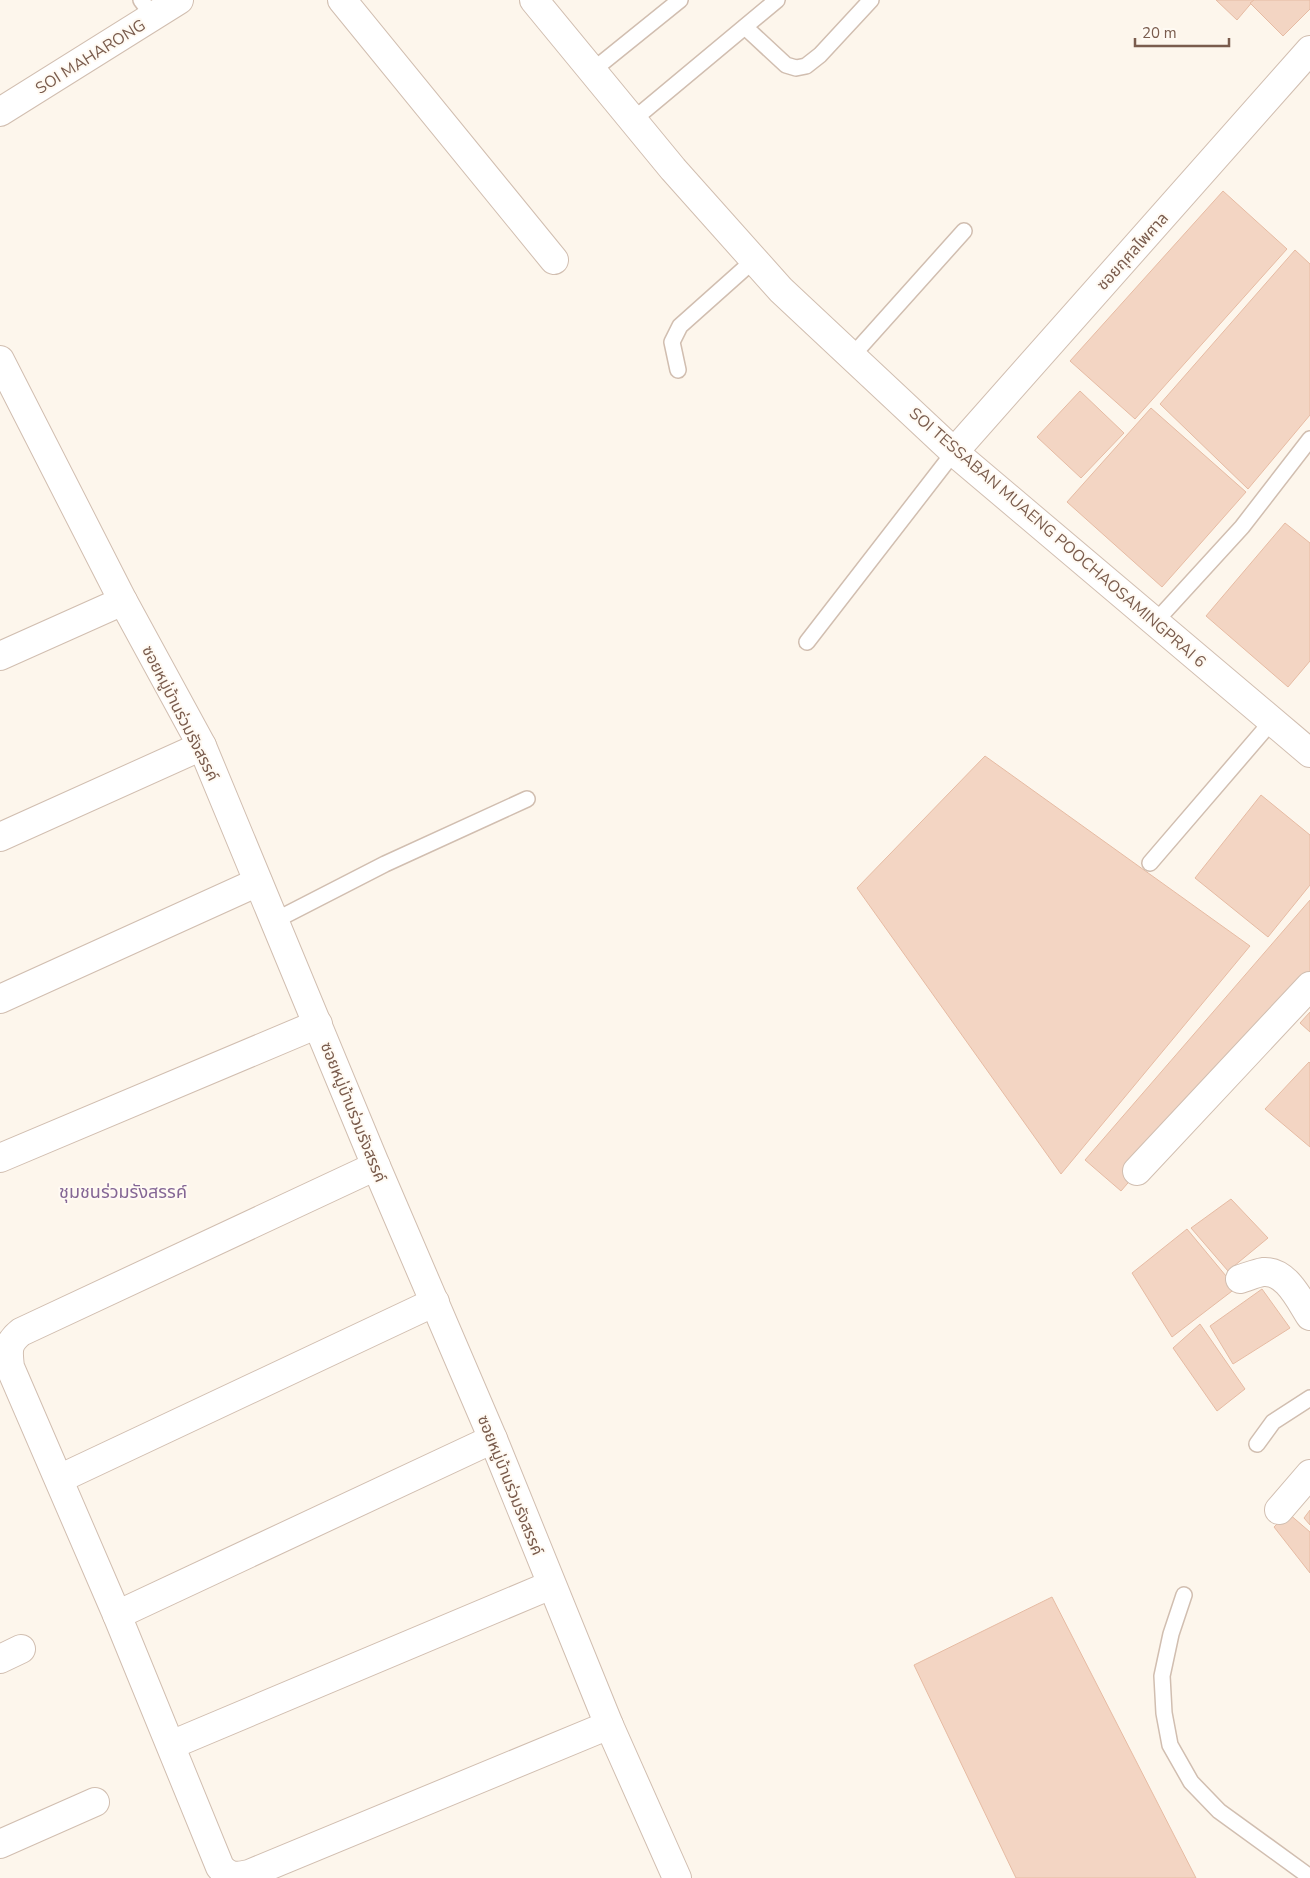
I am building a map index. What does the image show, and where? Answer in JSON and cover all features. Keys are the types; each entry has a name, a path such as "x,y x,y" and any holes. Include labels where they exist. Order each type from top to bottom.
{"street":[{"name":"SOI MAHARONG","path":"0,112 147,8 179,0"},
{"path":"342,0 554,260"},
{"name":"SOI TESSABAN MUAENG POOCHAOSAMINGPRAI 6","path":"534,0 673,169 781,290 954,452 1310,753"},
{"name":"ซอยกุศลไพศาล","path":"954,452 1310,50"},
{"name":"ซอยหมู่บ้านร่วมรังสรรค์","path":"0,360 124,601 202,746 376,1166 493,1439 608,1726 677,1878"},
{"path":"0,656 124,601"},
{"path":"0,837 202,746"},
{"path":"0,999 258,882"},
{"path":"1136,1171 1310,986"},
{"path":"0,1158 318,1024"},
{"path":"376,1166 30,1328 11,1340 8,1352 10,1367 117,1615 220,1867 227,1874 237,1876 267,1866 608,1726"},
{"path":"1240,1279 1262,1272 1276,1273 1285,1280 1310,1316"},
{"path":"59,1479 434,1302"},
{"path":"117,1615 493,1439"},
{"path":"1279,1510 1310,1474"},
{"path":"171,1745 551,1585"},
{"path":"0,1844 94,1802"}],"lane":[{"path":"592,71 680,0"},
{"path":"633,120 778,0"},
{"path":"745,27 786,66 796,68 806,66 820,55 871,0"},
{"path":"852,356 964,231"},
{"path":"678,370 672,342 680,326 754,260"},
{"path":"1156,621 1242,528 1310,439"},
{"path":"807,642 954,452"},
{"path":"1150,863 1272,721"},
{"path":"274,921 385,864 527,799"},
{"path":"1257,1444 1273,1422 1310,1398"},
{"path":"1184,1596 1171,1634 1162,1676 1164,1713 1170,1745 1191,1782 1219,1812 1310,1877"}],"building":[{"path":"1216,0 1254,0 1237,20"},
{"path":"1254,0 1310,0 1310,9 1283,36 1250,3"},
{"path":"1223,191 1287,249 1135,419 1070,361"},
{"path":"1295,250 1310,264 1310,415 1248,489 1160,404"},
{"path":"1080,391 1124,433 1081,478 1037,437"},
{"path":"1151,408 1246,492 1162,587 1067,502"},
{"path":"1285,523 1310,543 1310,661 1288,687 1206,616"},
{"path":"985,756 1250,946 1061,1174 857,888"},
{"path":"1261,795 1310,835 1310,885 1268,937 1195,878"},
{"path":"1310,900 1310,972 1121,1191 1085,1160"},
{"path":"1310,1012 1310,1032 1300,1023"},
{"path":"1310,1063 1310,1147 1265,1109"},
{"path":"1231,1199 1268,1238 1228,1271 1191,1228"},
{"path":"1187,1229 1236,1288 1172,1337 1132,1273"},
{"path":"1262,1289 1290,1328 1233,1364 1210,1326"},
{"path":"1200,1324 1245,1389 1217,1411 1173,1348"},
{"path":"1310,1510 1310,1525 1304,1518"},
{"path":"1288,1513 1310,1532 1310,1573 1274,1527"},
{"path":"1052,1597 1196,1878 1016,1878 914,1665"}],"district":[{"name":"ชุมชนร่วมรังสรรค์","path":"123,1192"}]}
